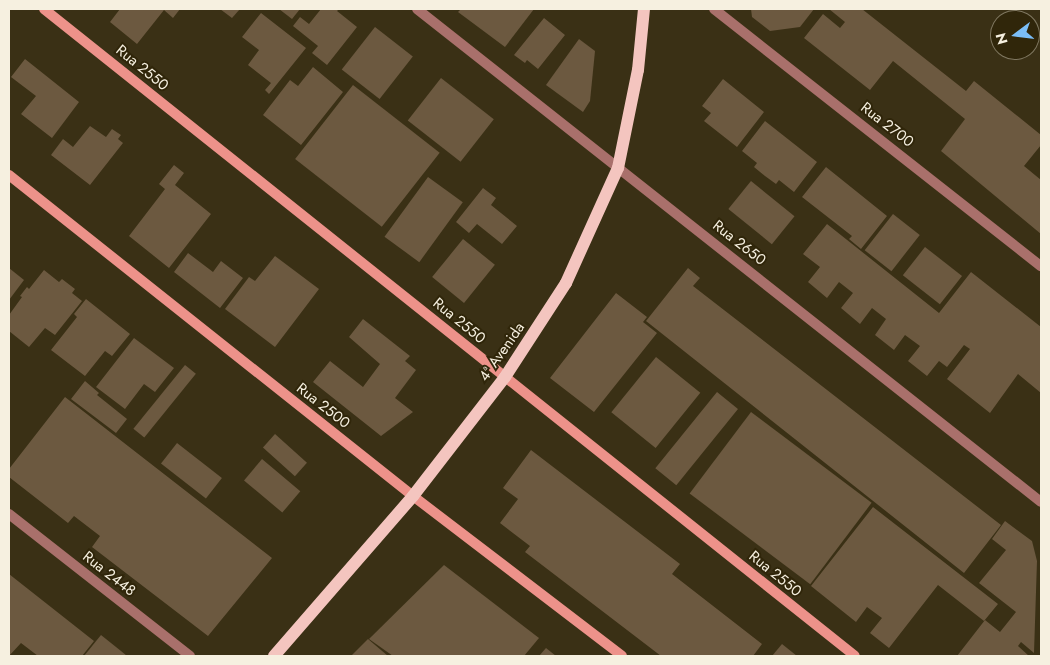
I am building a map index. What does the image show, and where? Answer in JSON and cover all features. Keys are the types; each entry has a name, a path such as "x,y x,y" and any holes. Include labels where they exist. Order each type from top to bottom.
{"main road":[{"name":"Rua 2550","path":"44,9 855,656"},
{"name":"4ª Avenida","path":"274,656 414,496 505,377 566,283 618,168 638,70 644,9"},
{"name":"Rua 2500","path":"9,176 414,496 622,656"}],"street":[{"name":"Rua 2650","path":"417,9 1041,502"},
{"name":"Rua 2700","path":"714,9 1041,266"},
{"name":"Rua 2448","path":"9,514 190,656"}],"building":[{"path":"120,9 180,9 173,18 164,10 137,44 110,22"},
{"path":"220,9 240,9 232,18"},
{"path":"279,9 300,9 292,19"},
{"path":"321,9 339,9 337,11 357,27 327,65 312,53 318,46 293,26 300,17 309,24"},
{"path":"461,9 534,9 505,47 458,12"},
{"path":"751,9 814,9 800,27 770,31 752,17"},
{"path":"829,9 862,9 966,91 974,81 1041,135 1041,145 1024,166 1041,180 1041,234 941,151 965,119 893,61 870,90 804,38 823,14 840,28 845,22"},
{"path":"261,13 306,48 269,94 265,90 271,83 248,65 259,50 242,37"},
{"path":"544,18 565,35 538,69 527,60 525,63 514,55"},
{"path":"375,27 413,57 380,99 342,70"},
{"path":"579,39 595,51 590,101 583,112 546,85"},
{"path":"25,59 79,102 52,138 21,114 36,96 11,77"},
{"path":"313,67 343,92 301,145 263,115 290,80 298,86"},
{"path":"441,78 494,119 461,162 408,121"},
{"path":"723,79 764,112 737,147 704,121 711,113 702,106"},
{"path":"353,85 440,153 382,227 295,159"},
{"path":"765,121 817,162 794,192 779,180 776,184 765,176 754,167 757,163 742,151"},
{"path":"90,126 106,137 112,129 121,135 118,139 123,143 90,185 51,155 63,139 73,147"},
{"path":"174,165 184,173 175,185 211,214 169,268 129,236 165,189 159,184"},
{"path":"826,167 887,216 861,249 849,239 852,236 802,197"},
{"path":"428,177 463,202 419,262 385,237"},
{"path":"751,181 795,216 772,244 728,209"},
{"path":"483,188 496,198 491,205 517,226 502,244 477,224 469,233 456,222"},
{"path":"893,214 920,235 891,271 865,250"},
{"path":"827,224 939,313 971,272 1041,327 1041,393 1018,374 990,413 947,379 970,349 964,345 947,367 939,361 927,376 908,361 920,346 905,335 894,350 875,335 886,319 872,308 860,324 841,308 853,293 839,282 827,298 808,282 820,267 803,254"},
{"path":"463,239 495,265 464,303 432,277"},
{"path":"925,247 962,276 940,304 903,275"},
{"path":"188,253 213,272 221,261 243,278 220,308 174,272"},
{"path":"275,256 319,289 275,347 225,309 249,277 255,281"},
{"path":"9,268 24,280 9,300"},
{"path":"688,268 700,278 693,286 1001,525 964,573 646,321"},
{"path":"44,270 59,282 62,279 75,289 72,293 82,301 55,335 45,328 29,347 9,331 9,315 27,287 29,289"},
{"path":"616,293 647,317 643,322 657,333 594,412 550,378"},
{"path":"86,299 130,334 112,356 105,351 85,376 51,350 77,317 74,314"},
{"path":"363,319 410,356 405,361 416,370 395,398 413,412 381,436 313,382 330,361 363,387 380,364 349,337"},
{"path":"134,338 174,368 155,392 144,384 125,409 96,387"},
{"path":"656,357 700,393 656,448 611,412"},
{"path":"185,365 196,374 144,438 133,429"},
{"path":"85,381 99,393 97,395 127,419 116,433 71,399"},
{"path":"717,392 738,409 676,485 655,468"},
{"path":"65,397 272,558 208,636 92,547 100,536 74,516 68,523 9,477 9,469"},
{"path":"751,412 872,503 810,584 690,493"},
{"path":"275,434 307,463 295,476 263,447"},
{"path":"177,443 222,478 206,499 161,463"},
{"path":"531,450 680,564 672,574 762,644 753,656 661,656 525,552 530,546 500,523 518,499 503,488"},
{"path":"262,459 300,491 282,513 244,480"},
{"path":"873,507 998,604 984,621 938,585 889,648 870,633 882,618 867,607 856,622 811,586"},
{"path":"1005,521 1032,541 1037,561 1034,653 1021,642 1018,646 1029,656 957,656 985,620 1000,632 1016,612 979,583 1006,550 992,539"},
{"path":"444,565 539,638 524,656 393,656 369,639"},
{"path":"9,574 94,641 82,656 38,656 21,643 9,656"},
{"path":"101,635 121,651 127,656 84,656"},
{"path":"368,639 388,656 351,656"},
{"path":"782,644 797,656 772,656"},
{"path":"546,648 556,656 539,656"}]}
